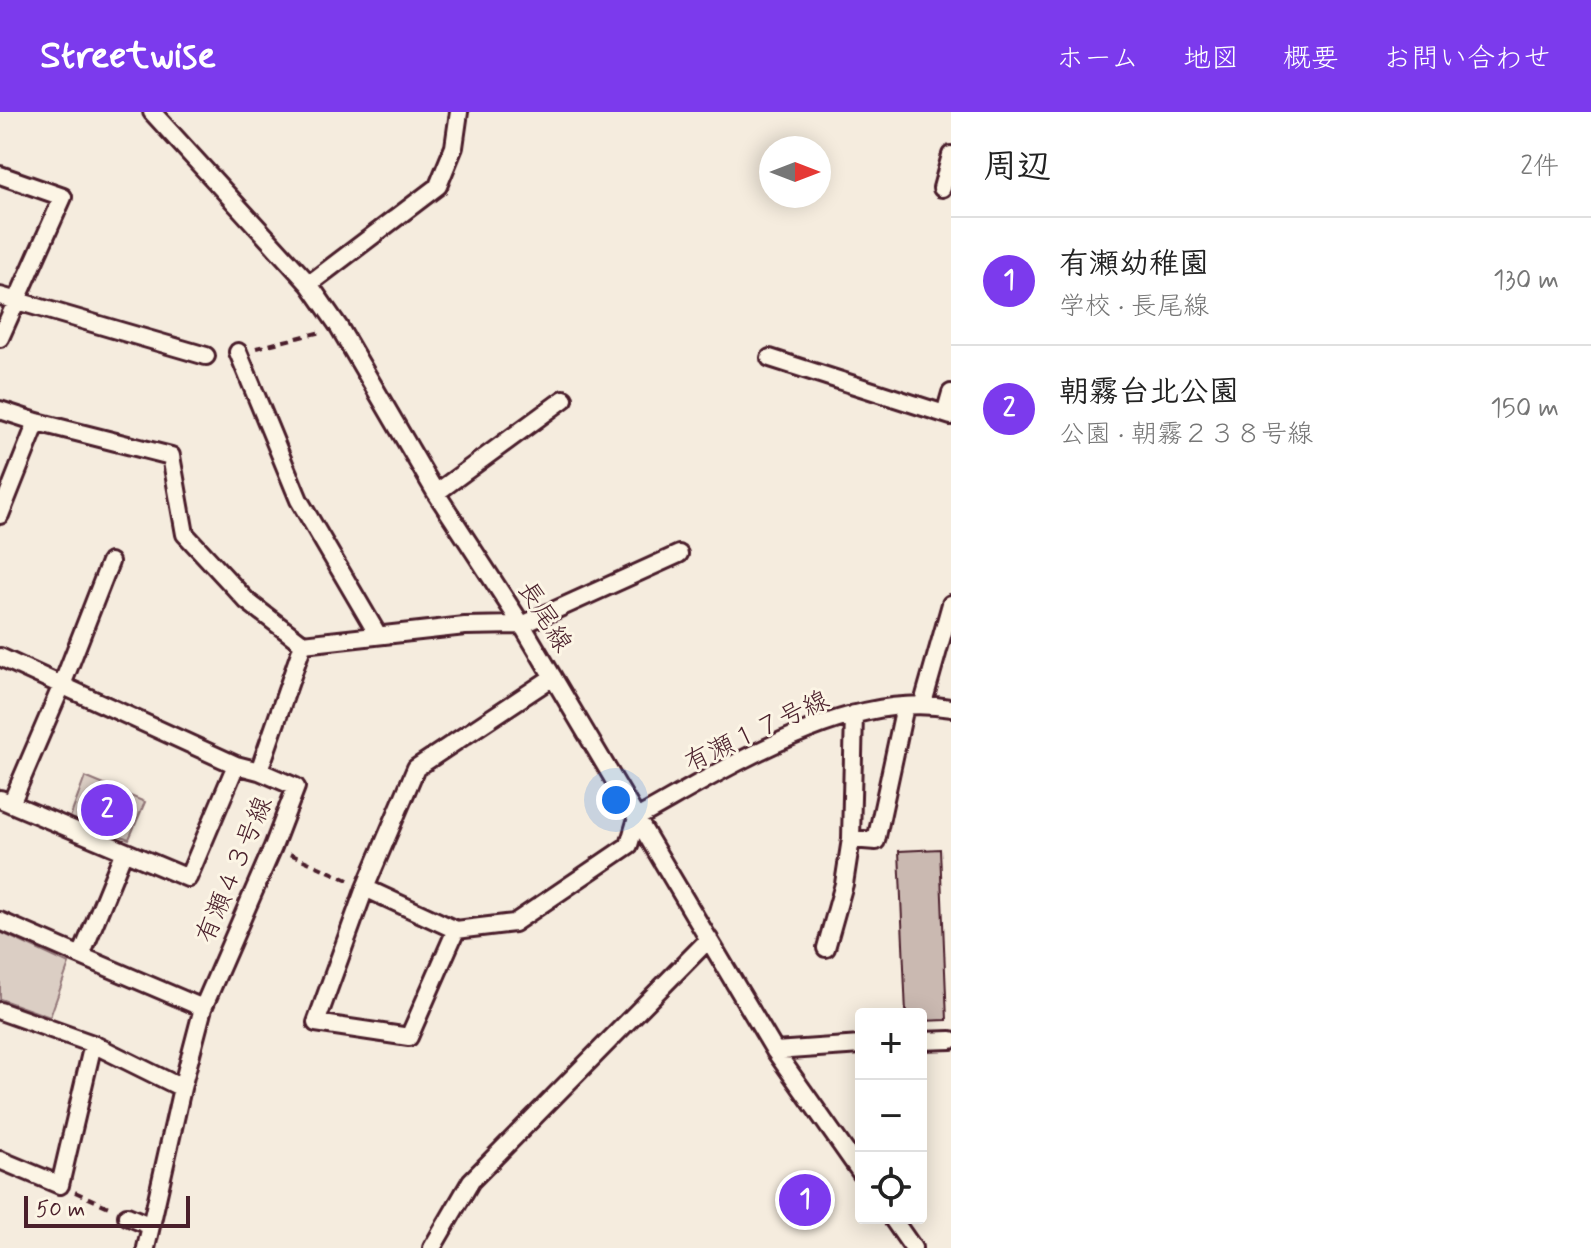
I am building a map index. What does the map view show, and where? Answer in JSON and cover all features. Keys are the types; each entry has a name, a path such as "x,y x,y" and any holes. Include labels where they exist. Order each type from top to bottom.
{"street":[{"name":"長尾線","path":"152,112 309,284 339,327 436,493 522,625 775,1051 855,1164"},
{"path":"309,284 438,186 454,147 459,112"},
{"path":"942,188 951,155"},
{"path":"0,175 63,197 7,299 0,338"},
{"path":"7,299 206,356"},
{"path":"238,352 299,500 378,635"},
{"path":"770,358 948,415 951,393"},
{"path":"436,493 564,399"},
{"path":"0,410 171,456 185,534 247,601 303,644 465,626 522,625 679,554"},
{"path":"0,515 37,422"},
{"path":"110,562 62,685 6,802 188,878 236,765"},
{"path":"923,703 951,604"},
{"path":"0,657 236,765 259,771 303,644"},
{"path":"456,930 409,1037 316,1023 365,888 416,768 553,677"},
{"name":"有瀬１７号線","path":"637,818 758,751 854,714 923,703 951,708"},
{"path":"851,839 876,841 905,706"},
{"path":"826,948 844,884 851,839 854,714"},
{"name":"有瀬４３号線","path":"146,1248 203,1008 296,787 259,771"},
{"path":"365,888 456,930 514,923 629,845 637,818"},
{"path":"81,956 124,851"},
{"path":"0,921 203,1008"},
{"path":"432,1248 471,1181 709,939"},
{"path":"0,1011 93,1044 182,1088"},
{"path":"927,1041 951,1040"},
{"path":"0,1160 60,1185 93,1044"},
{"path":"775,1051 855,1045"},
{"path":"127,1216 151,1226"},
{"path":"896,1224 913,1248"}],"path":[{"path":"238,352 339,327"},
{"path":"273,847 365,888"},
{"path":"60,1185 127,1216"}],"shaded area":[{"path":"85,777 145,802 129,839 70,818"},
{"path":"0,932 69,964 50,1017 0,999"}],"building":[{"path":"940,849 947,1020 927,1021 927,1008 906,1008 899,851"}],"place":[{"name":"朝霧台北公園","path":"107,810"},
{"name":"有瀬幼稚園","path":"805,1200"}]}
